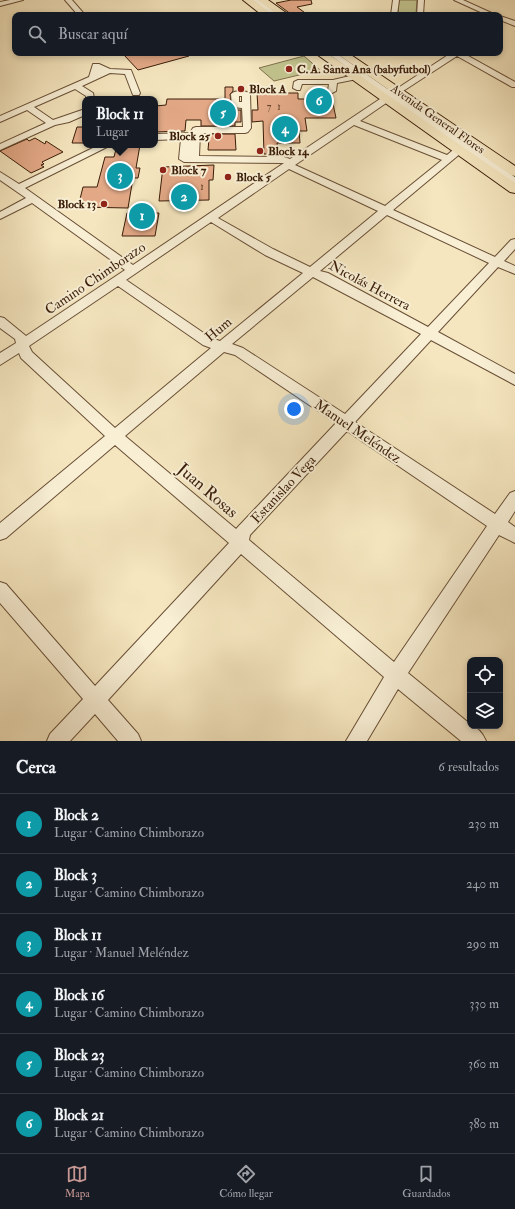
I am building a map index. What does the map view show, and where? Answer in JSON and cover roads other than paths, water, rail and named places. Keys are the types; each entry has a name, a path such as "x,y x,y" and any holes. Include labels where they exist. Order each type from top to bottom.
{"main road":[{"path":"246,0 264,12"},
{"path":"262,0 280,12"},
{"name":"Avenida General Flores","path":"326,56 464,136 515,172"},
{"name":"Avenida General Flores","path":"344,56 458,151 515,189"}],"street":[{"path":"0,4 20,0"},
{"path":"68,0 79,12"},
{"path":"262,0 273,12"},
{"path":"395,12 396,0"},
{"path":"420,12 421,0"},
{"path":"457,0 486,12"},
{"path":"503,20 515,24"},
{"name":"Avenida General Flores","path":"335,56 353,71"},
{"name":"Avenida General Flores","path":"343,56 348,61 353,71"},
{"name":"Camino Chimborazo","path":"0,360 451,56"},
{"path":"462,56 515,85"},
{"path":"93,78 96,66 109,71 128,72 136,93"},
{"path":"0,119 109,71"},
{"path":"297,88 298,82 333,82 353,71"},
{"path":"332,91 333,82"},
{"path":"76,86 86,91 90,96"},
{"path":"158,137 245,130 247,128 246,94 235,94 235,105 246,105"},
{"name":"Avenida General Flores","path":"392,95 515,181"},
{"path":"28,107 52,123"},
{"path":"0,147 52,123 59,122 82,113"},
{"path":"353,121 448,159"},
{"name":"Avenida General Flores","path":"441,130 443,135 458,147 458,151"},
{"path":"192,134 194,160 284,160 385,211 515,270"},
{"path":"18,188 100,148"},
{"name":"Hum","path":"0,533 222,346 458,151"},
{"path":"0,175 134,270"},
{"path":"0,216 33,198"},
{"name":"Nicolás Herrera","path":"211,218 269,252 311,272 324,276 515,380"},
{"name":"Estanislao Vega","path":"57,741 241,542 243,532 498,262 515,242"},
{"name":"Manuel Meléndez","path":"118,280 207,342 239,351 515,536"},
{"name":"Juan Rosas","path":"0,321 20,337 26,355 115,436 241,542 372,656 476,741"},
{"path":"356,741 396,675 515,498"},
{"path":"0,590 131,741"}],"place":[{"name":"C. A. Santa Ana (babyfutbol)","path":"289,69"},
{"name":"Block A","path":"241,89"},
{"name":"Block 21","path":"319,101"},
{"name":"Block 23","path":"223,113"},
{"name":"Block 16","path":"285,129"},
{"name":"Block 25","path":"218,136"},
{"name":"Block 14","path":"260,151"},
{"name":"Block 7","path":"163,170"},
{"name":"Block 11","path":"120,176"},
{"name":"Block 5","path":"228,177"},
{"name":"Block 3","path":"184,197"},
{"name":"Block 13","path":"104,204"},
{"name":"Block 2","path":"142,216"}]}
